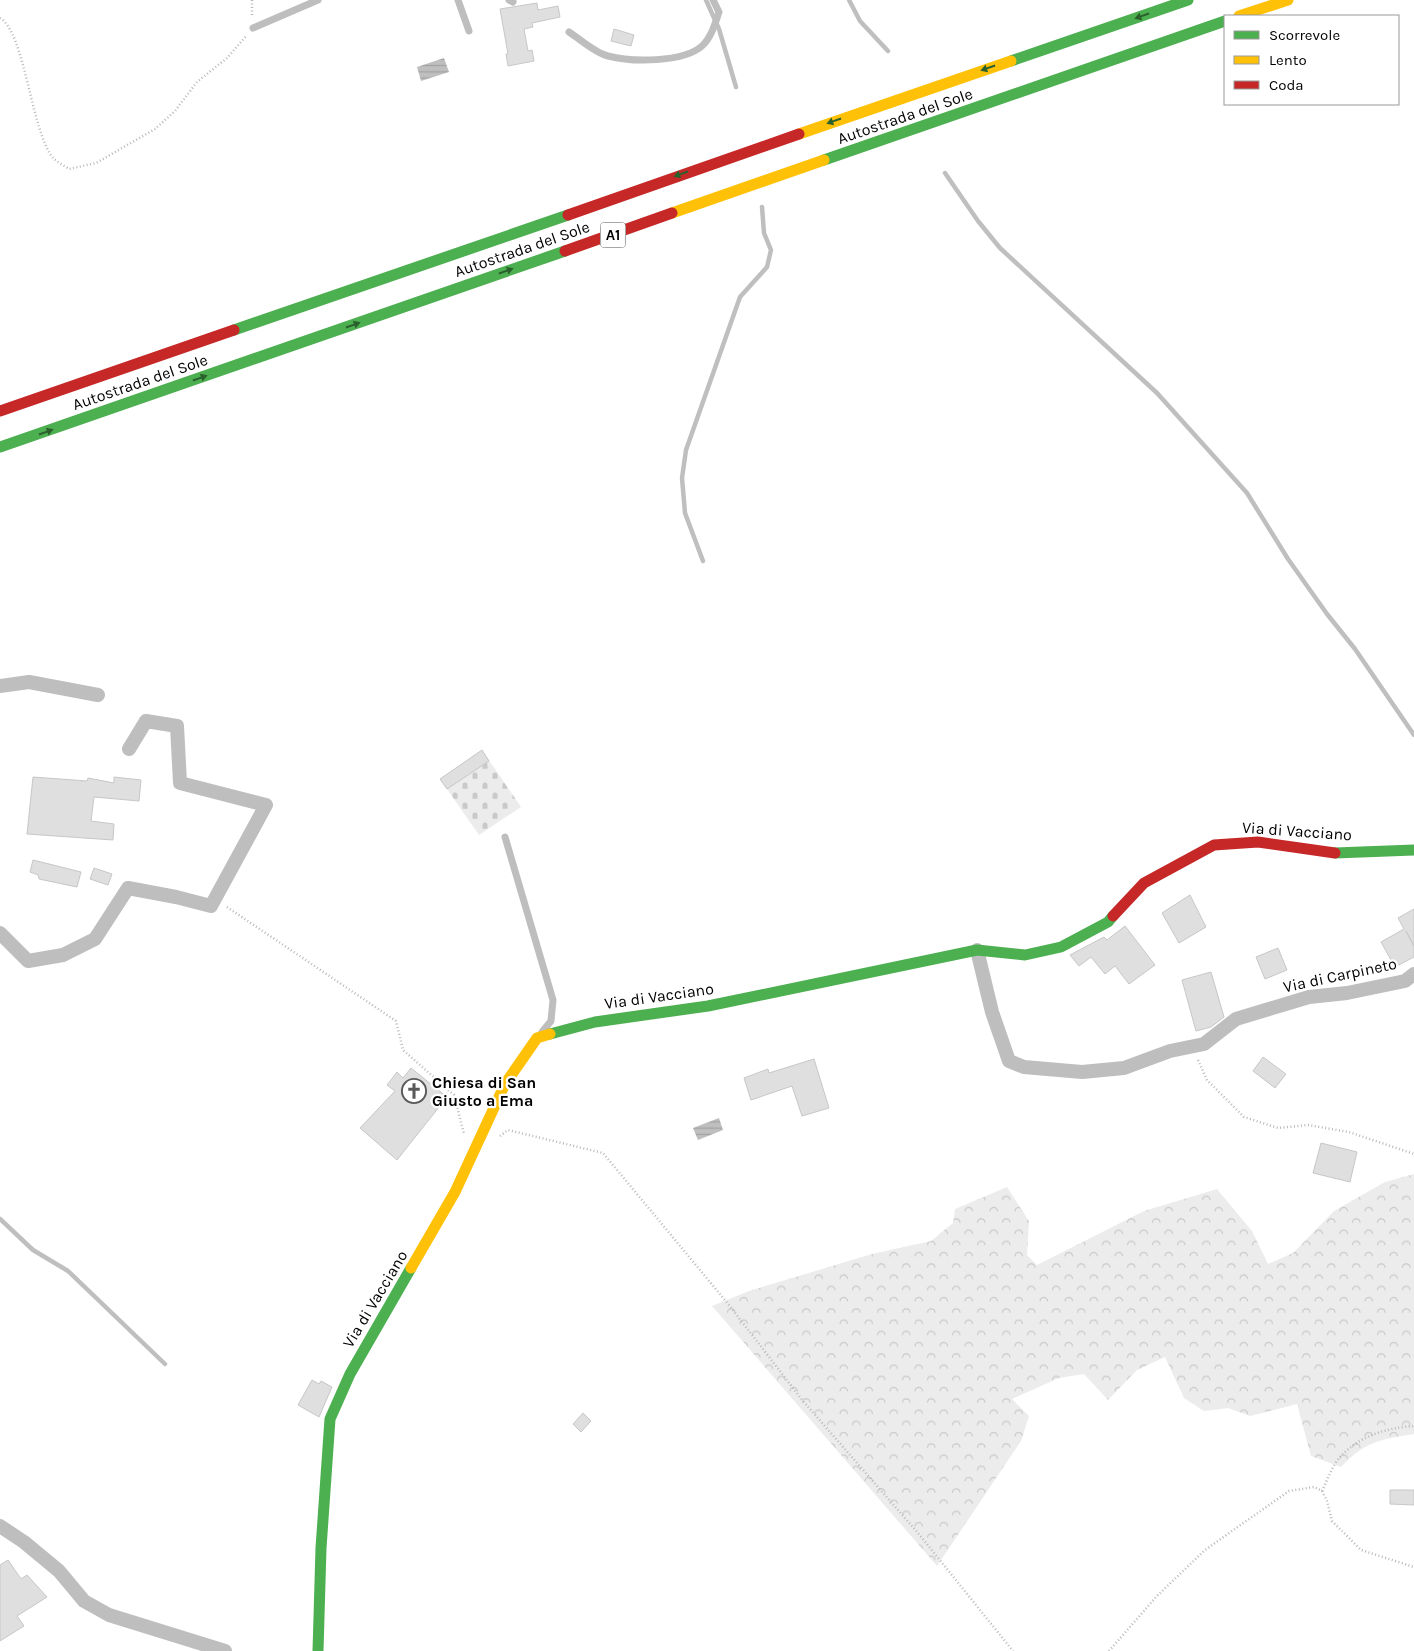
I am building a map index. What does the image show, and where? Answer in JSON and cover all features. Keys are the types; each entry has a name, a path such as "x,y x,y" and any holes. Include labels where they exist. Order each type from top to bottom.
{"main road":[{"name":"Autostrada del Sole","path":"0,411 1188,0"},
{"path":"1242,15 1288,0"},
{"name":"Autostrada del Sole","path":"0,448 1224,21"},
{"name":"Via di Vacciano","path":"318,1651 321,1548 330,1419 350,1374 435,1229 505,1084 537,1038 595,1022 708,1006 977,950 1025,955 1061,947 1108,922 1144,883 1214,845 1258,842 1328,853 1414,850"}],"street":[{"path":"0,686 29,682 98,694"},
{"path":"0,933 28,961 63,955 95,939 128,888 211,906 266,804 180,783 177,726 146,721 130,749"},
{"name":"Via di Carpineto","path":"977,950 992,1012 1001,1042 1010,1061 1024,1067 1082,1072 1124,1068 1170,1051 1204,1044 1236,1019 1309,997 1347,993 1405,981 1414,974"},
{"path":"0,1526 24,1542 60,1571 84,1601 108,1615 225,1651"}],"lane":[{"path":"253,28 318,0"},
{"path":"458,0 469,31"},
{"path":"569,32 607,56 656,61 681,55 701,47 712,32 718,12 713,0"},
{"path":"505,837 553,1000 551,1021 537,1038"}],"path":[{"path":"0,18 14,39 41,131 54,158 69,169 96,163 155,129 175,111 197,82 227,58 253,28 252,0"},
{"path":"215,899 396,1021 403,1050 454,1095 470,1159"},
{"path":"1192,1047 1207,1080 1244,1117 1278,1128 1308,1125 1349,1132 1414,1154"},
{"path":"493,1142 508,1130 603,1153 729,1305 803,1401 918,1533 1013,1651"},
{"path":"1322,1491 1339,1458 1359,1440 1379,1433 1414,1426"},
{"path":"1109,1651 1158,1596 1212,1544 1290,1491 1314,1487 1322,1491 1327,1501 1332,1521 1361,1550 1414,1566"}],"green space":[{"path":"482,750 521,807 479,835 440,779"},
{"path":"1414,1174 1414,1434 1374,1443 1358,1452 1341,1467 1311,1456 1297,1404 1250,1416 1228,1408 1204,1411 1184,1398 1165,1357 1137,1370 1108,1400 1084,1374 1059,1378 1012,1399 1029,1416 1021,1441 937,1566 712,1306 749,1291 872,1254 931,1241 953,1223 955,1209 1007,1187 1029,1221 1027,1255 1037,1265 1144,1211 1217,1189 1252,1231 1268,1264 1293,1253 1334,1211 1385,1182"}],"shaded area":[{"path":"444,58 449,72 421,81 417,67"},
{"path":"719,1118 723,1130 698,1140 693,1128"}],"building":[{"path":"537,3 538,10 558,6 560,17 532,23 533,27 524,29 528,51 532,50 534,61 508,66 506,54 508,54 500,9"},
{"path":"614,29 634,35 631,46 611,41"},
{"path":"482,750 489,761 447,789 440,779"},
{"path":"33,777 87,781 88,778 114,783 114,777 141,780 139,801 94,797 91,821 114,824 113,840 27,834"},
{"path":"33,860 81,872 77,887 39,879 38,875 30,872"},
{"path":"94,868 112,874 108,885 90,879"},
{"path":"1190,895 1206,927 1179,943 1162,913"},
{"path":"1414,909 1414,957 1395,967 1381,942 1404,929 1398,918"},
{"path":"1125,926 1155,965 1129,984 1115,966 1105,974 1091,957 1079,966 1070,955 1104,937 1107,940"},
{"path":"1278,948 1287,970 1265,979 1256,957"},
{"path":"1211,972 1224,1017 1211,1027 1196,1031 1182,980"},
{"path":"1263,1057 1286,1074 1275,1088 1253,1071"},
{"path":"814,1059 829,1108 802,1116 792,1086 751,1100 744,1078 768,1069 769,1073"},
{"path":"411,1068 447,1097 397,1160 360,1128 395,1091 387,1085 397,1072 403,1078"},
{"path":"1321,1143 1357,1152 1350,1182 1313,1173"},
{"path":"312,1380 319,1384 321,1381 332,1387 319,1417 298,1405"},
{"path":"583,1413 591,1421 581,1432 573,1424"},
{"path":"1390,1490 1414,1490 1414,1505 1390,1504"},
{"path":"8,1560 21,1579 27,1575 47,1597 17,1616 24,1626 0,1641 0,1565"}],"waterway":[{"path":"706,0 719,29 736,87"},
{"path":"849,0 860,21 888,51"},
{"path":"945,173 978,221 1000,248 1157,393 1247,493 1288,559 1327,614 1355,649 1414,735"},
{"path":"703,561 685,513 682,478 686,450 740,297 767,267 771,250 764,233 762,207"},
{"path":"0,1219 33,1250 68,1271 165,1364"}],"traffic: fast":[{"path":"1011,61 1188,0"},
{"path":"824,160 1224,21"},
{"path":"234,330 568,215"},
{"path":"0,447 565,251"},
{"path":"1335,853 1414,850"},
{"path":"550,1034 595,1022 708,1006 977,950 1025,955 1061,947 1108,922 1113,916"},
{"path":"318,1651 321,1548 330,1419 350,1374 411,1268"}],"traffic: slow":[{"path":"1242,15 1288,0"},
{"path":"799,134 1011,61"},
{"path":"672,213 824,160"},
{"path":"411,1268 455,1192 505,1084 537,1038 550,1034"}],"traffic: jam":[{"path":"568,215 799,134"},
{"path":"565,251 672,213"},
{"path":"0,411 234,330"},
{"path":"1113,916 1144,883 1214,845 1258,842 1335,853"}],"place":[{"name":"Chiesa di San Giusto a Ema","path":"414,1091"}]}
